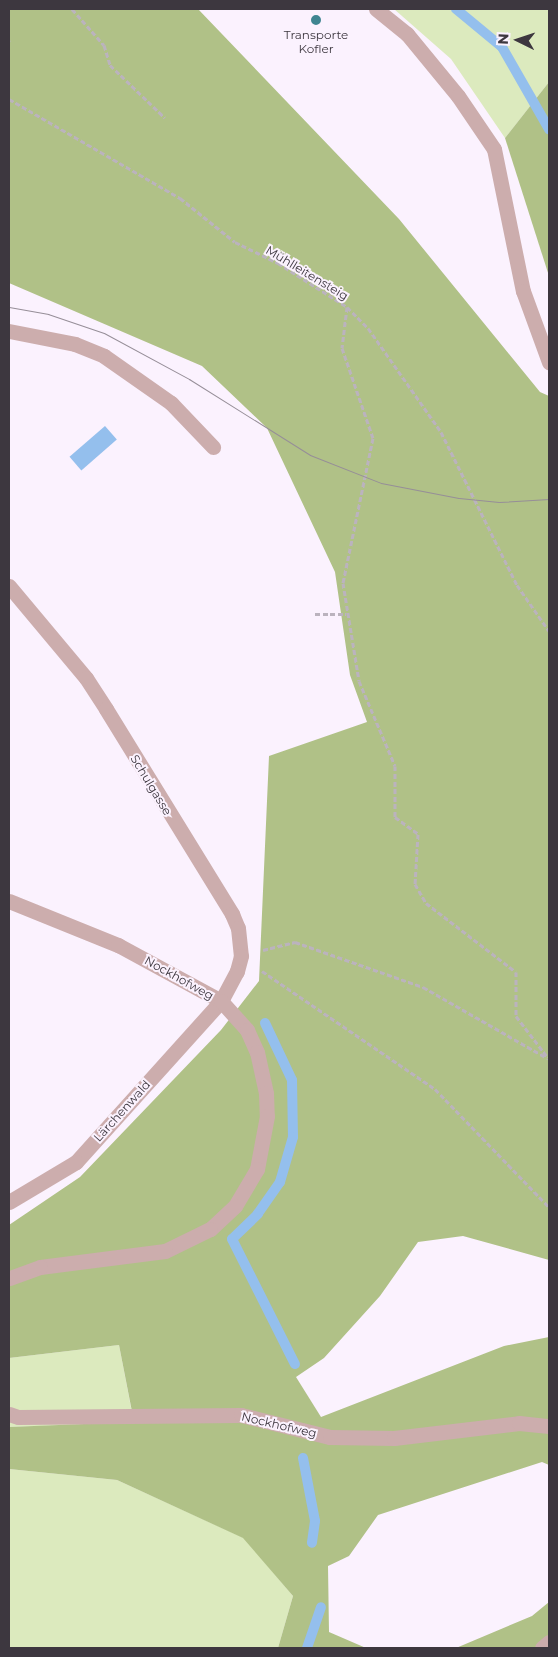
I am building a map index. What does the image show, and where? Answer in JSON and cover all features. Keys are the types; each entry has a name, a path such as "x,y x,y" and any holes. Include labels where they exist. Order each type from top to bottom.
{"street":[{"path":"376,9 407,34 458,96 494,149 523,291 549,362"},
{"path":"9,331 75,344 104,356 171,403 213,447"},
{"name":"Schulgasse","path":"9,586 86,678 232,914 238,928 241,956 238,971 221,1002"},
{"name":"Nockhofweg","path":"9,901 118,945 221,1002 247,1030 257,1052 266,1094 263,1151 257,1169 235,1206 210,1230 165,1251 40,1266 9,1278"},
{"name":"Lärchenwald","path":"9,1202 76,1162 221,1002"},
{"name":"Nockhofweg","path":"9,1414 18,1416 242,1415 330,1436 394,1438 519,1423 549,1426"},
{"path":"542,1648 549,1642"}],"path":[{"path":"72,9 104,45 110,65 164,118"},
{"name":"Mühlleitensteig","path":"9,99 180,198 235,242 278,263 347,307 368,328 441,432 517,585 549,631"},
{"path":"347,307 342,348 373,438 343,583 346,614 359,681 395,766 394,817 418,834 415,884 426,903 516,972 516,1016 549,1059"},
{"path":"315,614 346,614"},
{"path":"241,956 295,942 422,987 549,1059"},
{"path":"241,956 435,1089 549,1207"}],"green space":[{"path":"9,9 198,9 399,219 540,392 549,396 549,1260 463,1236 418,1242 380,1296 324,1358 296,1377 321,1417 504,1346 549,1337 549,1465 542,1462 378,1515 349,1556 328,1566 329,1632 366,1648 278,1648 293,1596 243,1538 117,1480 9,1469 9,1427 134,1422 119,1345 9,1358 9,1225 80,1177 221,1030 259,981 269,756 367,722 350,675 335,572 267,428 202,366 9,283"},
{"path":"394,9 549,9 549,82 505,138 451,59"},
{"path":"549,82 549,276 505,138"},
{"path":"119,1345 134,1423 9,1427 9,1358"},
{"path":"9,1469 117,1480 244,1538 293,1596 278,1648 9,1648"},
{"path":"549,1602 549,1648 456,1648 532,1616"}],"water":[{"path":"105,426 117,440 81,470 70,457"}],"waterway":[{"path":"456,9 502,47 549,129"},
{"path":"265,1023 292,1080 293,1137 280,1182 258,1214 232,1239 295,1364"},
{"path":"303,1458 315,1521 312,1543"},
{"path":"307,1648 321,1607"}],"tram line":[{"path":"9,307 48,314 104,333 189,379 310,455 381,483 459,498 499,502 549,499"}],"place":[{"name":"Transporte Kofler","path":"316,20"}]}
